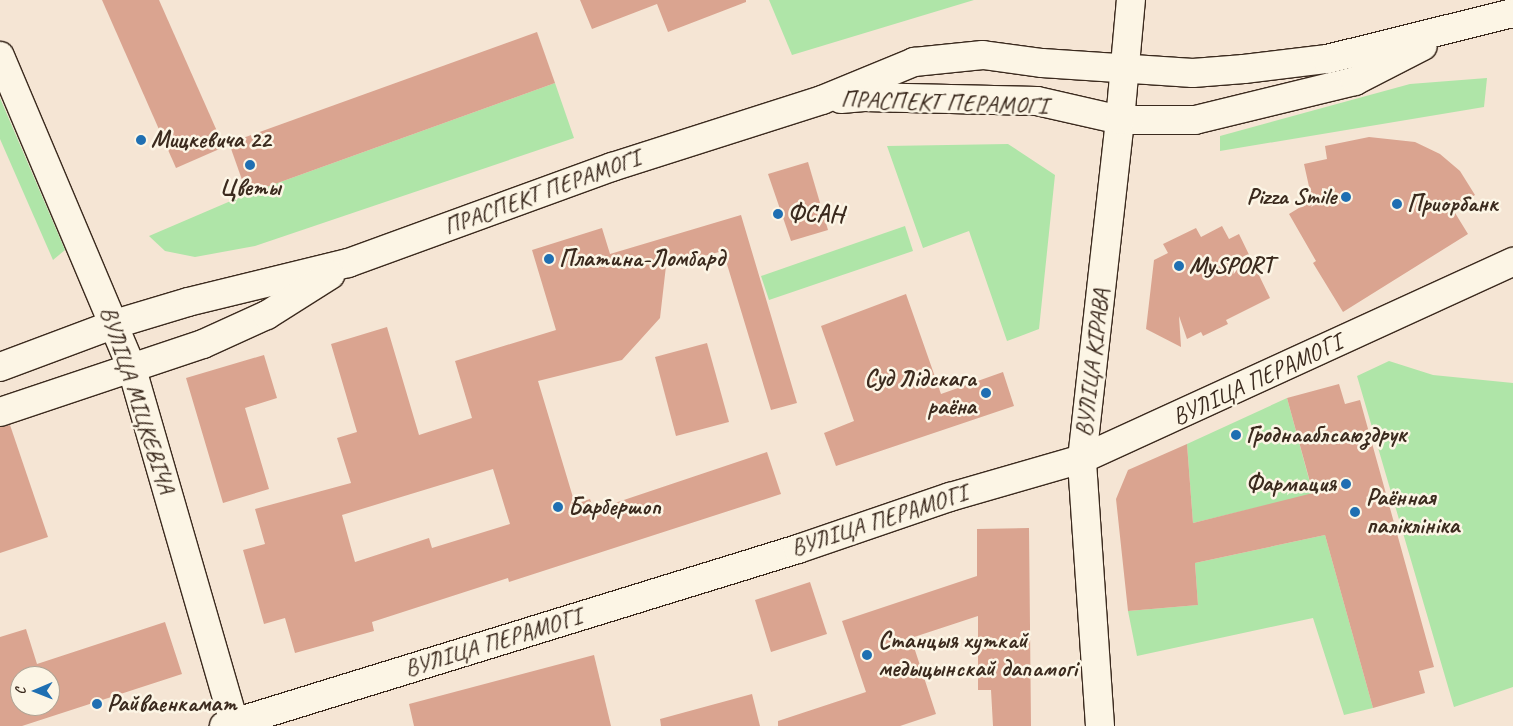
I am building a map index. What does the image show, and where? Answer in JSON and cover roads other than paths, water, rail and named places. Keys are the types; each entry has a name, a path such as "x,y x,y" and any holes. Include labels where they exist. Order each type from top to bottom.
{"main road":[{"name":"ВУЛІЦА КІРАВА","path":"1100,726 1082,459 1120,120 1131,0"},
{"name":"ПРАСПЕКТ ПЕРАМОГІ","path":"0,367 115,324 188,302 348,263 612,167 822,100 914,62 982,55 1042,63 1193,73 1327,59 1513,13"},
{"name":"ПРАСПЕКТ ПЕРАМОГІ","path":"822,100 864,97 1037,101 1120,120 1195,120 1356,81 1465,25"},
{"name":"ВУЛІЦА МІЦКЕВІЧА","path":"0,56 115,324 132,369 231,725"},
{"name":"ВУЛІЦА ПЕРАМОГІ","path":"231,725 798,549 950,496 1082,459 1513,262"},
{"name":"ПРАСПЕКТ ПЕРАМОГІ","path":"0,412 203,344 267,315 348,263"}],"place":[{"name":"Мицкевича 22","path":"141,140"},
{"name":"Цветы","path":"250,165"},
{"name":"Pizza Smile","path":"1346,197"},
{"name":"Приорбанк","path":"1397,204"},
{"name":"ФСАН","path":"778,214"},
{"name":"Платина-Ломбард","path":"549,259"},
{"name":"MySPORT","path":"1179,266"},
{"name":"Суд Лідскага раёна","path":"986,393"},
{"name":"Гроднааблсаюздрук","path":"1236,435"},
{"name":"Фармация","path":"1346,484"},
{"name":"Барбершоп","path":"558,507"},
{"name":"Раённая паліклініка","path":"1355,512"},
{"name":"Станцыя хуткай медыцынскай дапамогі","path":"867,655"},
{"name":"Райваенкамат","path":"97,704"}]}
